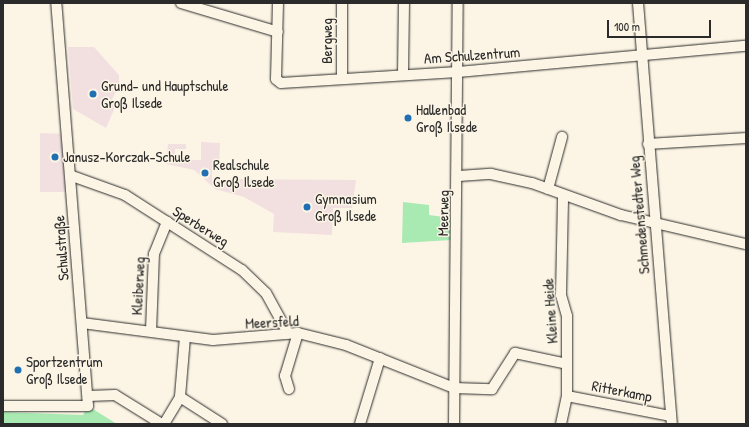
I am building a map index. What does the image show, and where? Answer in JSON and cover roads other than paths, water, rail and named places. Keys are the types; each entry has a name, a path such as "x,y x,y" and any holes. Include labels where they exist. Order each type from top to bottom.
{"street":[{"name":"Schulstraße","path":"56,3 72,176 88,396"},
{"path":"181,3 278,32"},
{"name":"Am Schulzentrum","path":"278,3 276,79 280,82 458,72 746,46"},
{"name":"Bergweg","path":"342,3 342,78"},
{"path":"403,74 404,3"},
{"name":"Meerweg","path":"454,424 458,176 458,3"},
{"name":"Schmedenstedter Weg","path":"638,3 671,420"},
{"path":"548,189 562,137"},
{"path":"648,144 746,138"},
{"path":"458,176 491,174 548,189 563,196 621,215 655,221 746,244"},
{"name":"Sperberweg","path":"72,176 112,189 242,270 266,293 293,333"},
{"name":"Kleine Heide","path":"561,424 567,396 568,364 567,316 561,295 563,196"},
{"name":"Kleiberweg","path":"151,331 154,254 167,222"},
{"name":"Meersfeld","path":"82,323 214,340 293,333 380,358 454,388"},
{"path":"289,389 285,376 293,333"},
{"path":"3,406 88,406 88,396 115,395 163,424 180,397 185,337"},
{"path":"454,388 492,389 515,353 568,364"},
{"path":"360,424 380,358"},
{"name":"Ritterkamp","path":"567,396 671,420"},
{"path":"180,397 222,424"}],"place":[{"name":"Grund- und Hauptschule Groß Ilsede","path":"93,94"},
{"name":"Hallenbad Groß Ilsede","path":"408,118"},
{"name":"Janusz-Korczak-Schule","path":"55,157"},
{"name":"Realschule Groß Ilsede","path":"205,173"},
{"name":"Gymnasium Groß Ilsede","path":"307,207"},
{"name":"Sportzentrum Groß Ilsede","path":"18,370"}]}
